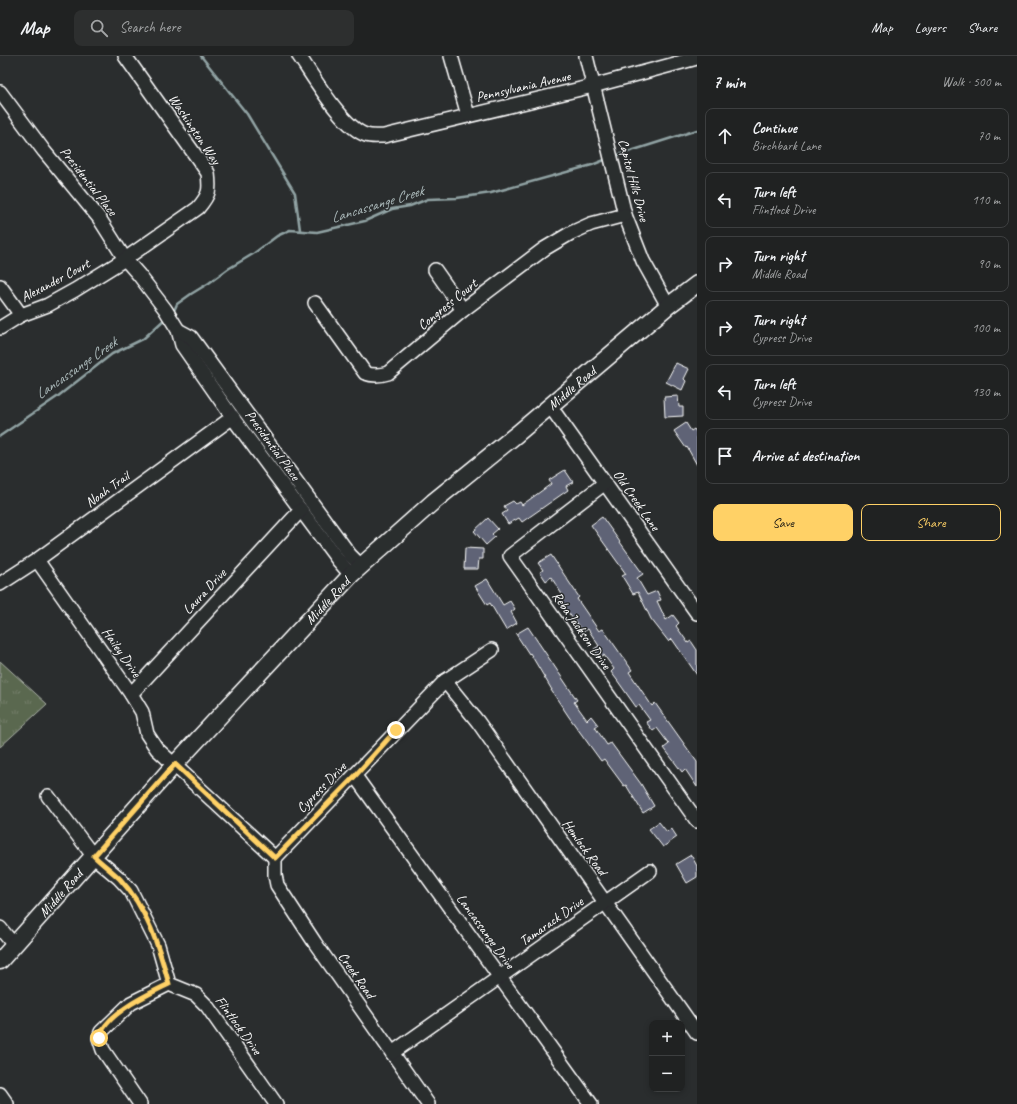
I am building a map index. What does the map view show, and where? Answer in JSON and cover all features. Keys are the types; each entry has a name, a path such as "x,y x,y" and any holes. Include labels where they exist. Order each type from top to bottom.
{"main road":[{"name":"Middle Road","path":"0,961 59,892 94,856 175,764 356,570 433,502 550,406 668,306 697,284"}],"street":[{"name":"Washington Way","path":"125,56 208,173 210,185 208,196 198,208 125,259"},
{"name":"Pennsylvania Avenue","path":"299,56 341,116 365,135 384,136 593,86 697,58"},
{"path":"451,56 468,115"},
{"name":"Capitol Hills Drive","path":"586,56 625,215 643,261 668,306"},
{"name":"Presidential Place","path":"0,92 44,151 99,218 125,259 165,309 175,326 182,345 301,510 356,570"},
{"name":"Congress Court","path":"315,303 357,364 365,373 374,376 388,373 463,310 544,249 564,237 592,224 625,215"},
{"name":"Alexander Court","path":"0,328 21,315 48,305 125,259"},
{"path":"435,270 463,310"},
{"path":"0,286 21,315"},
{"name":"Presidential Place","path":"175,326 191,337 350,554 356,570"},
{"name":"Old Creek Lane","path":"550,406 697,613"},
{"name":"Noah Trail","path":"0,584 37,560 233,417"},
{"name":"Reba Jackson Drive","path":"605,483 510,556 697,821"},
{"name":"Laura Drive","path":"132,694 301,510"},
{"name":"Hailey Drive","path":"37,560 132,694 142,712 147,734 157,749 175,764"},
{"name":"Cypress Drive","path":"275,858 355,776 396,730 445,681 492,650"},
{"name":"Hemlock Road","path":"445,681 478,722 697,1033"},
{"path":"175,764 275,858"},
{"name":"Lancassange Drive","path":"355,776 591,1104"},
{"path":"48,796 94,856 119,878 139,906 158,945 169,984 130,1003 101,1032 99,1038 103,1050 140,1104"},
{"name":"Creek Road","path":"275,858 275,875 277,885 315,943 428,1104"},
{"name":"Tamarack Drive","path":"392,1053 650,871"},
{"path":"0,929 14,945"},
{"name":"Flintlock Drive","path":"169,984 196,995 207,1006 276,1104"},
{"path":"0,1094 7,1104"}],"green space":[{"path":"0,661 47,704 0,747"}],"building":[{"path":"676,363 689,369 684,379 686,381 682,390 666,382"},
{"path":"678,396 679,407 683,407 683,416 665,417 664,397"},
{"path":"686,423 691,431 694,429 697,433 697,465 687,447 686,448 674,431"},
{"path":"565,470 573,482 566,486 568,490 522,522 519,518 508,524 502,514 507,511 504,506 513,501 516,504 520,502 522,505 551,484 549,480"},
{"path":"602,517 643,574 637,578 647,595 657,591 661,600 657,601 666,620 673,615 679,623 676,626 688,643 691,641 697,650 697,675 672,639 669,642 651,619 638,592 633,594 622,576 626,574 591,525"},
{"path":"488,518 498,529 492,534 495,537 486,545 474,531"},
{"path":"465,548 483,549 483,559 479,559 478,569 464,569"},
{"path":"551,555 579,597 577,599 599,631 603,629 632,670 629,672 652,706 655,703 697,762 697,787 685,769 682,772 664,748 669,744 657,728 653,731 646,722 650,720 639,705 636,707 611,672 614,669 604,655 600,657 594,649 599,646 588,629 583,632 564,607 559,598 563,596 551,577 546,581 540,572 543,570 538,563"},
{"path":"487,579 503,605 510,601 515,609 511,612 517,623 506,630 490,603 487,605 475,586"},
{"path":"528,627 577,700 574,702 587,720 591,716 598,725 595,727 607,745 611,743 641,784 654,806 643,813 626,785 624,786 604,759 601,761 569,717 551,690 530,653 529,654 516,634"},
{"path":"659,822 667,832 671,828 677,837 663,847 649,829"},
{"path":"691,855 697,866 697,877 687,883 676,864"}],"waterway":[{"path":"201,56 247,114 295,193 300,230"},
{"name":"Lancassange Creek","path":"615,156 697,130"},
{"name":"Lancassange Creek","path":"173,313 177,304 191,294 253,254 277,236 290,230 317,232 365,221 392,209 410,206 428,199 457,198 491,193 592,165 607,159"},
{"name":"Lancassange Creek","path":"0,436 57,397 112,354 143,339 166,318"}],"route":[{"path":"99,1038 101,1032 130,1003 169,984 158,945 139,906 119,878 94,856 175,764 275,858 355,776 396,730"}]}
